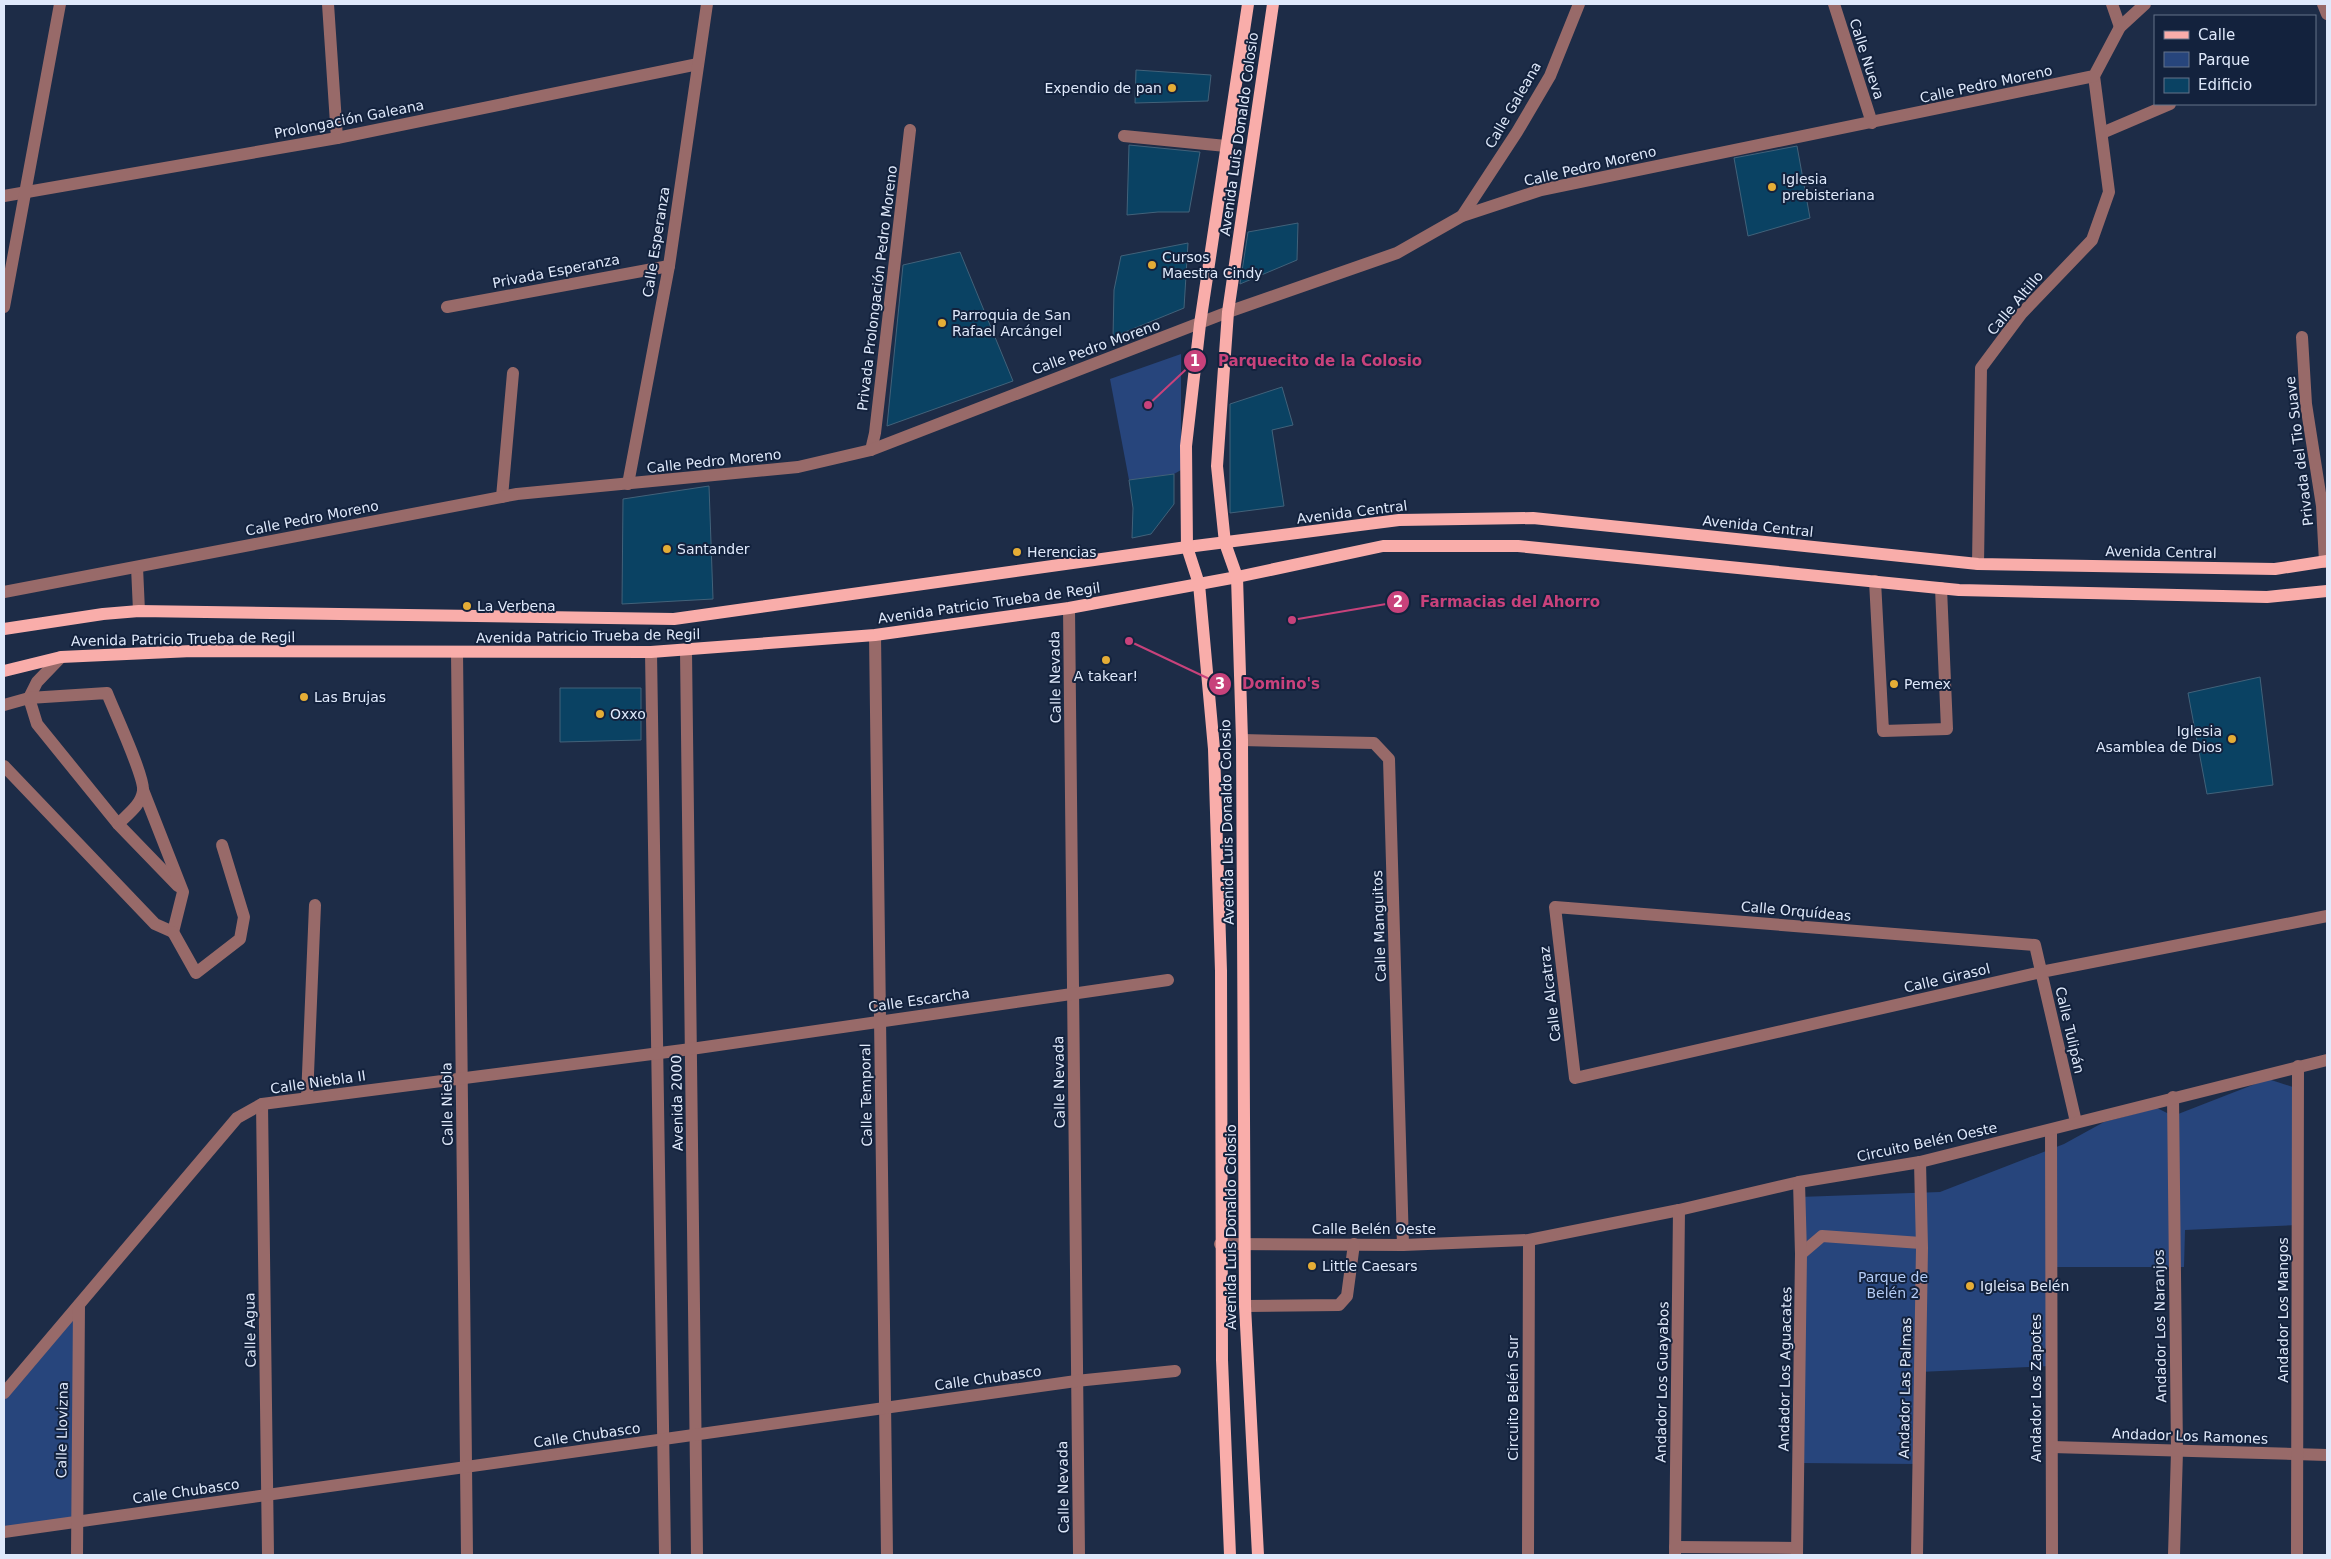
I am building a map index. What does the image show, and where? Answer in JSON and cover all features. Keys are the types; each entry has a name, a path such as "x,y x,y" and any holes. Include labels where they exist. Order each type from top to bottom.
{"main road":[{"path":"1230,1555 1222,1360 1220,1244 1221,971 1214,750 1199,584 1187,547 1186,446 1200,324 1248,4"},
{"name":"Avenida Luis Donaldo Colosio","path":"1258,1555 1245,1306 1242,740 1236,578 1225,543 1217,466 1228,312 1273,4"},
{"name":"Avenida Central","path":"1187,547 1400,520 1532,518 1978,564 2275,569 2326,562"},
{"path":"1199,584 1236,578 1383,546 1518,546 1941,588 2267,597 2327,591"},
{"name":"Avenida Patricio Trueba de Regil","path":"4,629 103,614 139,611 674,619 1187,547"},
{"name":"Avenida Patricio Trueba de Regil","path":"4,671 61,657 192,651 686,651 874,635 1069,608 1199,584"}],"street":[{"path":"4,308 60,4"},
{"path":"328,4 337,138"},
{"name":"Calle Esperanza","path":"628,484 669,266 707,4"},
{"name":"Calle Galeana","path":"1462,216 1517,132 1550,76 1579,4"},
{"name":"Calle Nueva","path":"1834,4 1872,122"},
{"path":"2112,4 2120,27"},
{"path":"2094,76 2120,27 2145,4"},
{"path":"2323,4 2327,14"},
{"name":"Prolongación Galeana","path":"4,196 337,138 698,64"},
{"name":"Calle Pedro Moreno","path":"4,592 502,497 798,468 871,450 1228,312 1397,253 1462,216 1541,190 2094,76"},
{"name":"Calle Altillo","path":"1978,564 1981,368 2022,313 2092,240 2110,192 2094,76"},
{"path":"2102,133 2168,105"},
{"name":"Privada Prolongación Pedro Moreno","path":"871,450 876,433 910,130"},
{"path":"1124,136 1226,146"},
{"name":"Privada Esperanza","path":"447,307 669,266"},
{"name":"Privada del Tio Suave","path":"2302,337 2306,404 2322,506 2326,562"},
{"path":"502,497 513,373"},
{"path":"137,567 139,611"},
{"path":"1875,581 1883,731 1947,729 1941,588"},
{"name":"Calle Nevada","path":"1069,608 1079,1555"},
{"name":"Calle Temporal","path":"874,635 887,1555"},
{"name":"Avenida 2000","path":"686,651 697,1555"},
{"name":"Calle Niebla","path":"457,652 467,1555"},
{"name":"Avenida 2000","path":"651,652 665,1555"},
{"path":"61,657 37,682 29,698 37,724 118,824 183,892"},
{"path":"4,705 29,698 107,693 128,742 143,790 183,892 173,932"},
{"name":"Calle Manguitos","path":"1242,740 1374,743 1389,759 1403,1246"},
{"path":"4,766 155,924 173,932 196,973 240,939 244,916 222,845"},
{"path":"118,824 137,807 143,790"},
{"path":"307,1098 314,906"},
{"name":"Calle Orquídeas","path":"1555,907 2035,945"},
{"name":"Calle Alcatraz","path":"1555,907 1575,1078"},
{"name":"Calle Girasol","path":"1575,1078 2041,972 2327,916"},
{"name":"Calle Tulipán","path":"2035,945 2076,1122"},
{"name":"Calle Escarcha","path":"674,1051 1073,992 1168,980"},
{"name":"Calle Niebla II","path":"4,1393 236,1118 262,1104 674,1051"},
{"name":"Circuito Belén Oeste","path":"1529,1240 1679,1210 1799,1182 1920,1162 2051,1130 2173,1097 2327,1060"},
{"name":"Andador Los Mangos","path":"2297,1555 2298,1066"},
{"name":"Andador Los Naranjos","path":"2173,1097 2176,1451 2174,1555"},
{"name":"Calle Agua","path":"262,1104 268,1555"},
{"name":"Andador Los Zapotes","path":"2051,1130 2052,1555"},
{"name":"Andador Las Palmas","path":"1917,1555 1922,1243 1920,1162"},
{"name":"Andador Los Aguacates","path":"1797,1552 1801,1254 1799,1182"},
{"name":"Andador Los Guayabos","path":"1675,1551 1679,1210"},
{"path":"1801,1254 1822,1236 1922,1243"},
{"name":"Calle Belén Oeste","path":"1220,1244 1403,1246 1529,1240"},
{"name":"Circuito Belén Sur","path":"1528,1555 1529,1240"},
{"path":"1245,1306 1339,1304 1347,1296 1354,1244"},
{"name":"Calle Llovizna","path":"77,1555 79,1305"},
{"name":"Calle Chubasco","path":"4,1532 1076,1381 1174,1371"},
{"name":"Andador Los Ramones","path":"2052,1447 2327,1455"},
{"path":"1675,1551 1797,1552"}],"green space":[{"path":"1181,354 1181,470 1174,474 1129,480 1110,379"},
{"name":"Parque de Belén 2","path":"2268,1079 2299,1089 2298,1225 2185,1230 2184,1267 2051,1267 2051,1366 1919,1372 1919,1464 1799,1463 1799,1197 1940,1192 2064,1144 2104,1122 2157,1108 2173,1116"},
{"path":"74,1311 76,1522 4,1532 4,1397"}],"building":[{"name":"Expendio de pan","path":"1136,70 1211,75 1208,101 1135,103"},
{"path":"1129,145 1200,152 1189,212 1127,215"},
{"name":"Iglesia prebisteriana","path":"1797,146 1810,218 1748,236 1734,158"},
{"path":"1298,223 1297,260 1240,284 1248,232"},
{"path":"1188,243 1184,308 1113,337 1114,290 1121,256"},
{"name":"Parroquia de San Rafael Arcángel","path":"960,252 1013,381 887,426 903,265"},
{"path":"1282,387 1293,425 1272,430 1284,506 1230,513 1230,404"},
{"path":"1174,474 1174,504 1151,534 1132,538 1133,508 1129,480"},
{"name":"Santander","path":"709,486 713,599 622,604 623,499"},
{"name":"Iglesia Asamblea de Dios","path":"2260,677 2273,785 2207,794 2188,693"},
{"name":"Oxxo","path":"560,688 641,688 641,740 560,742"}],"place":[{"name":"Expendio de pan","path":"1172,88"},
{"name":"Iglesia prebisteriana","path":"1772,187"},
{"name":"Cursos Maestra Cindy","path":"1152,265"},
{"name":"Parroquia de San Rafael Arcángel","path":"942,323"},
{"name":"Parquecito de la Colosio","path":"1148,405"},
{"name":"Santander","path":"667,549"},
{"name":"Herencias","path":"1017,552"},
{"name":"La Verbena","path":"467,606"},
{"name":"Farmacias del Ahorro","path":"1292,620"},
{"name":"Domino's","path":"1129,641"},
{"name":"A takear!","path":"1106,660"},
{"name":"Pemex","path":"1894,684"},
{"name":"Las Brujas","path":"304,697"},
{"name":"Oxxo","path":"600,714"},
{"name":"Iglesia Asamblea de Dios","path":"2232,739"},
{"name":"Little Caesars","path":"1312,1266"},
{"name":"Igleisa Belén","path":"1970,1286"}]}
